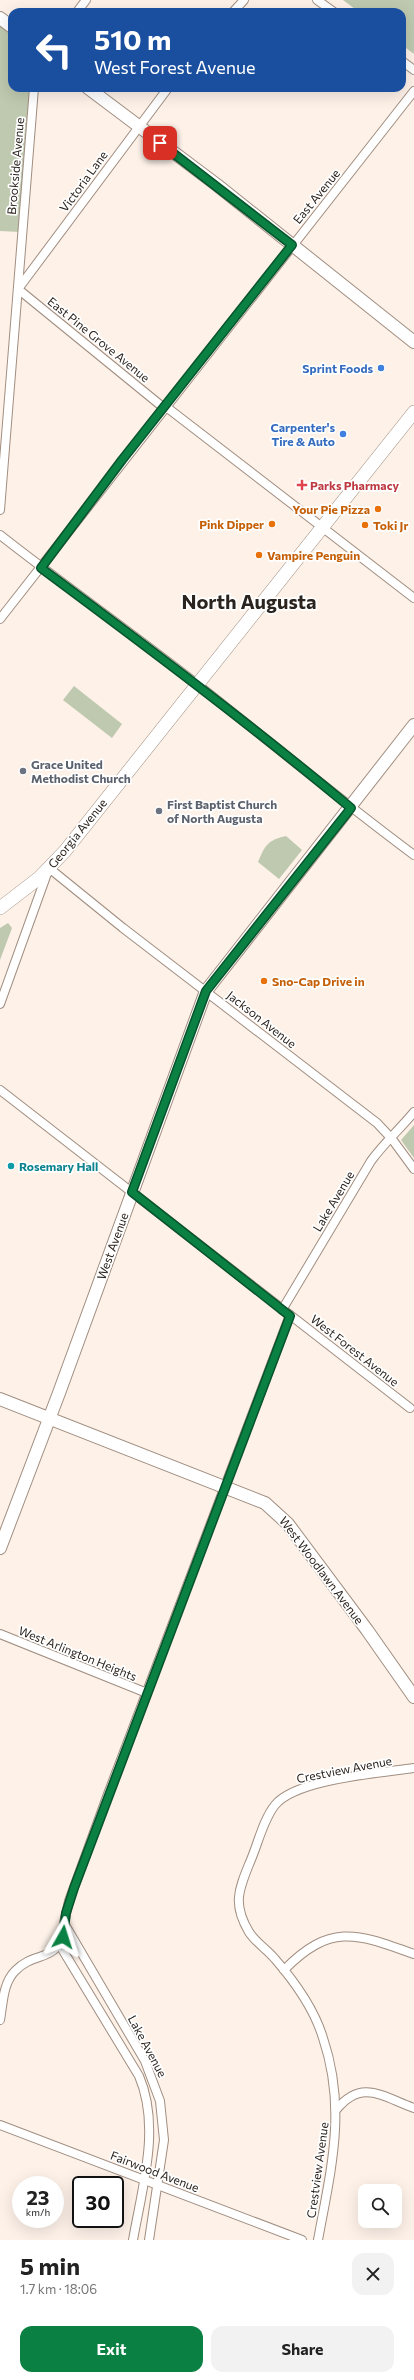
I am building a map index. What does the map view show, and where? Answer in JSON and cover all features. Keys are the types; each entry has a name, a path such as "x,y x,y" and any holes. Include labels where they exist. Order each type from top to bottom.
{"main road":[{"name":"Georgia Avenue","path":"0,908 49,868 69,846 414,412"}],"street":[{"path":"237,8 244,0"},
{"path":"317,0 328,8"},
{"name":"East Avenue","path":"0,619 414,91"},
{"name":"Brookside Avenue","path":"0,510 34,92"},
{"path":"93,92 292,245 414,342"},
{"name":"Victoria Lane","path":"18,289 138,126 165,92"},
{"name":"East Pine Grove Avenue","path":"18,289 165,407 414,598"},
{"path":"0,535 41,568 197,684 276,748 299,764 351,808 414,855"},
{"name":"West Avenue","path":"0,1548 50,1418 206,991 414,726"},
{"path":"0,1004 49,868"},
{"name":"Jackson Avenue","path":"49,868 116,924 206,991 376,1123 392,1139 414,1169"},
{"name":"West Forest Avenue","path":"0,1090 410,1408"},
{"name":"Lake Avenue","path":"282,1310 371,1161 384,1144 392,1139 414,1112"},
{"path":"0,2020 7,1984 15,1971 26,1963 48,1955 59,1944 63,1937 64,1923 69,1901 290,1316"},
{"name":"West Woodlawn Avenue","path":"0,1398 226,1486 265,1503 282,1516 367,1630 414,1697"},
{"name":"West Arlington Heights","path":"0,1634 147,1693"},
{"name":"Crestview Avenue","path":"318,2240 336,2133 336,2110 333,2076 323,2036 307,2002 284,1970 249,1931 238,1902 241,1882 271,1811 286,1795 308,1786 414,1768"},
{"name":"Lake Avenue","path":"64,1923 135,2044 156,2088 163,2114 164,2134 159,2185 149,2240"},
{"path":"284,1970 307,1948 334,1937 369,1938 414,1954"},
{"name":"Lake Avenue","path":"59,1944 142,2083 147,2102 149,2133 144,2179 133,2240"},
{"path":"336,2110 346,2100 367,2091 377,2092 414,2108"},
{"name":"Fairwood Avenue","path":"0,2125 302,2240"}],"green space":[{"path":"343,0 414,0 414,54 406,48 406,8 354,8"},
{"path":"0,25 8,31 8,92 31,92 20,232 0,231"},
{"path":"74,686 122,724 112,738 63,700"},
{"path":"286,836 302,850 279,879 258,862 268,844 275,839"},
{"path":"8,923 12,928 0,960 0,928"},
{"path":"414,1125 414,1158 401,1140"}],"place":[{"name":"Sprint Foods","path":"381,368"},
{"name":"Carpenter's Tire & Auto","path":"343,434"},
{"name":"Parks Pharmacy","path":"302,485"},
{"name":"Your Pie Pizza","path":"378,509"},
{"name":"Pink Dipper","path":"272,524"},
{"name":"Toki Jr","path":"365,525"},
{"name":"Vampire Penguin","path":"259,555"},
{"name":"Grace United Methodist Church","path":"23,771"},
{"name":"First Baptist Church of North Augusta","path":"159,811"},
{"name":"Sno-Cap Drive in","path":"264,981"},
{"name":"Rosemary Hall","path":"11,1166"}],"district":[{"name":"North Augusta","path":"249,601"}],"route":[{"path":"63,1937 64,1923 69,1901 108,1794 290,1316 132,1192 206,991 351,808 299,764 276,748 197,684 41,568 122,460 226,331 292,245 217,185 160,143"}]}
